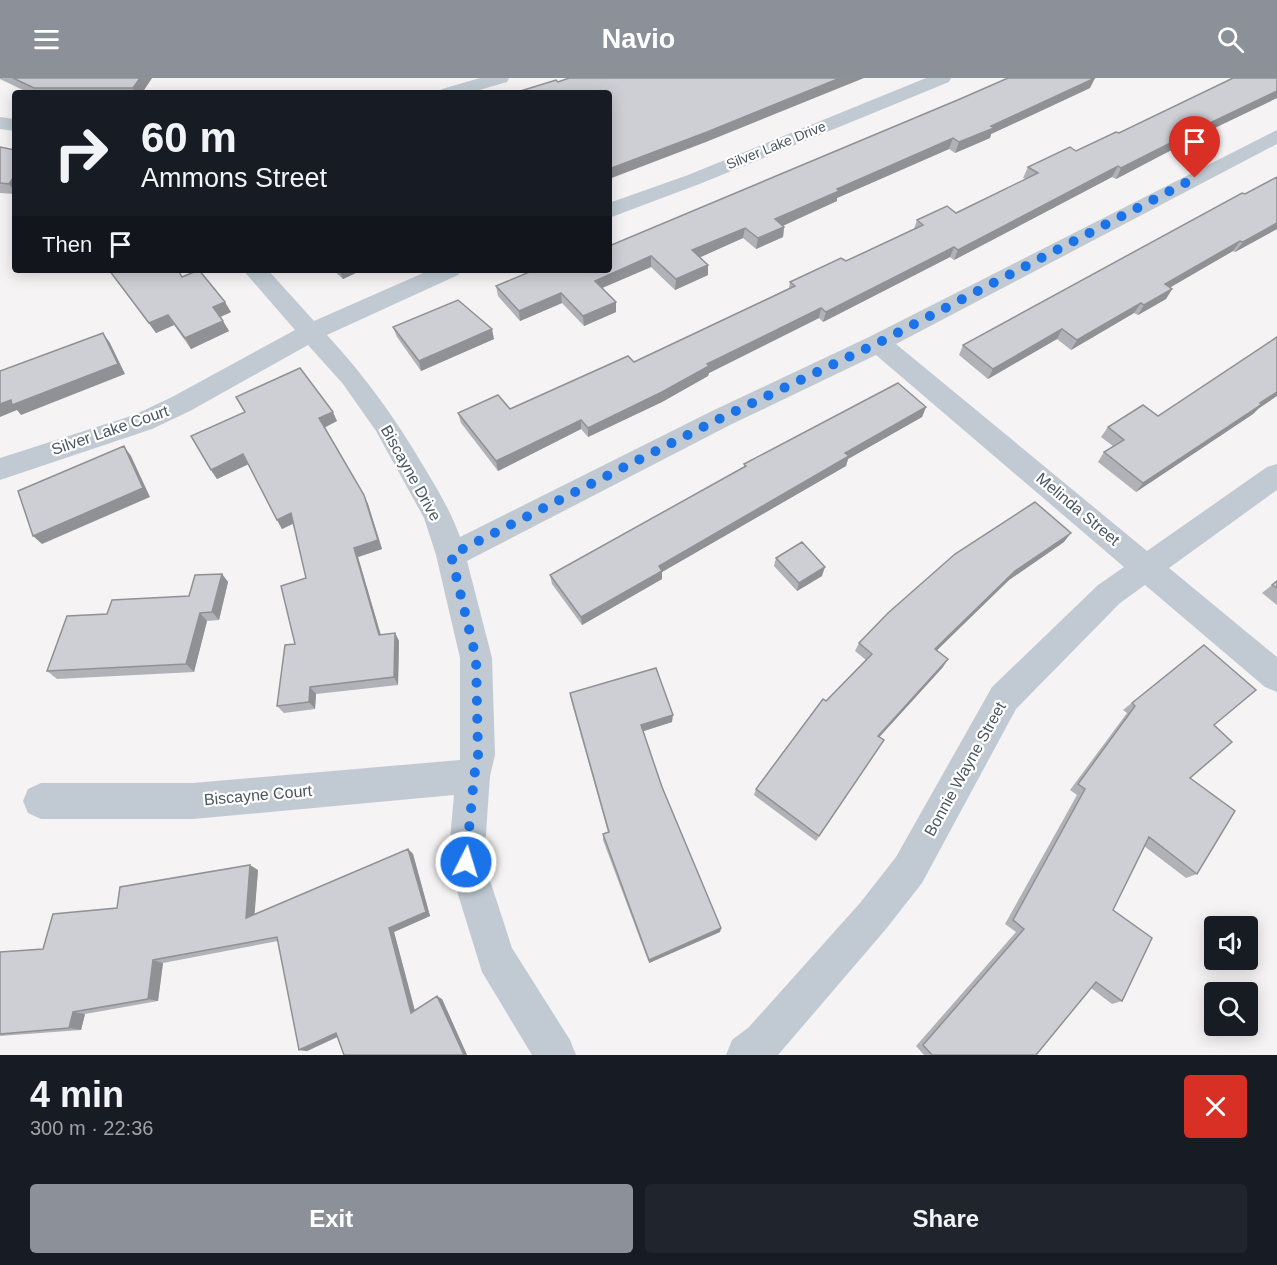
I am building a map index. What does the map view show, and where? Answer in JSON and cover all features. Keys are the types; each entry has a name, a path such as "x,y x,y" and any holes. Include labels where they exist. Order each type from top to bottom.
{"street":[{"path":"459,90 500,78"},
{"name":"Silver Lake Drive","path":"612,210 942,78"},
{"path":"451,555 721,418 878,343 1277,136"},
{"name":"Biscayne Drive","path":"258,273 352,378 385,424 438,516 451,555 476,658 478,755 466,862 496,958 555,1055"},
{"path":"311,332 443,273"},
{"name":"Silver Lake Court","path":"0,469 143,422 181,405 311,332"},
{"name":"Melinda Street","path":"878,343 1277,677"},
{"name":"Bonnie Wayne Street","path":"747,1055 763,1041 865,925 909,870 1004,698 1109,594 1277,475"},
{"name":"Biscayne Court","path":"41,801 192,801 474,777"}],"building":[{"path":"13,78 140,78 133,88 34,88"},
{"path":"569,78 840,78 612,168 612,90 524,90 556,80 558,82"},
{"path":"1008,78 1095,78 991,126 994,128 959,142 953,138 775,219 784,227 758,238 745,228 692,250 708,265 676,279 651,256 595,281 616,302 583,316 561,293 519,311 496,286 527,273 612,273 612,245"},
{"path":"1233,78 1277,78 1277,91 1121,168 1118,166 958,250 954,247 826,312 821,308 707,364 709,366 662,392 588,428 581,420 496,461 458,413 498,395 510,409 628,356 634,362 795,286 790,282 841,258 846,261 923,225 917,220 947,206 956,213 1038,173 1028,167 1070,147 1076,151 1116,132 1119,133"},
{"path":"0,147 12,149 12,180 9,184 0,183"},
{"path":"1277,177 1277,223 1243,242 1240,241 1165,284 1172,289 1144,305 1141,303 1077,340 1062,329 993,369 963,345 1242,193 1245,194"},
{"path":"111,273 180,273 182,277 192,273 201,273 225,302 213,307 223,321 185,338 168,315 149,323"},
{"path":"458,300 492,329 419,361 393,327"},
{"path":"103,333 118,364 12,405 11,400 0,404 0,371"},
{"path":"1277,337 1277,392 1260,403 1262,404 1143,483 1104,452 1124,440 1108,427 1143,405 1158,416"},
{"path":"300,368 333,412 319,418 364,495 378,540 354,548 379,635 395,633 394,677 310,687 309,702 277,706 285,645 295,644 281,586 306,578 291,513 277,520 243,454 211,470 191,436 245,412 236,397"},
{"path":"898,383 926,407 845,453 849,456 659,566 662,571 581,617 550,575 746,466 744,464"},
{"path":"124,446 143,488 33,536 18,491"},
{"path":"1035,502 1071,533 1015,571 935,649 948,659 878,736 884,740 819,836 756,789 823,699 826,701 872,654 859,643 888,613 955,554"},
{"path":"802,542 825,567 799,583 776,558"},
{"path":"222,574 212,612 200,613 186,664 47,671 67,616 107,614 112,600 189,596 195,575"},
{"path":"1204,645 1256,690 1214,725 1232,742 1190,778 1235,811 1197,874 1149,837 1113,910 1152,938 1122,1001 1096,982 1036,1055 932,1055 923,1045 1024,929 1013,920 1085,789 1078,784 1135,706 1132,703"},
{"path":"656,668 673,715 641,725 662,787 721,928 649,960 603,834 609,832 570,693"},
{"path":"408,849 426,912 389,928 411,1013 437,996 464,1055 344,1055 336,1033 299,1050 277,937 153,960 148,999 73,1012 69,1028 0,1034 0,952 43,949 53,914 117,908 120,887 250,865 246,918"}],"route":[{"path":"466,862 478,755 476,658 451,555 721,418 878,343 1195,178"}]}
